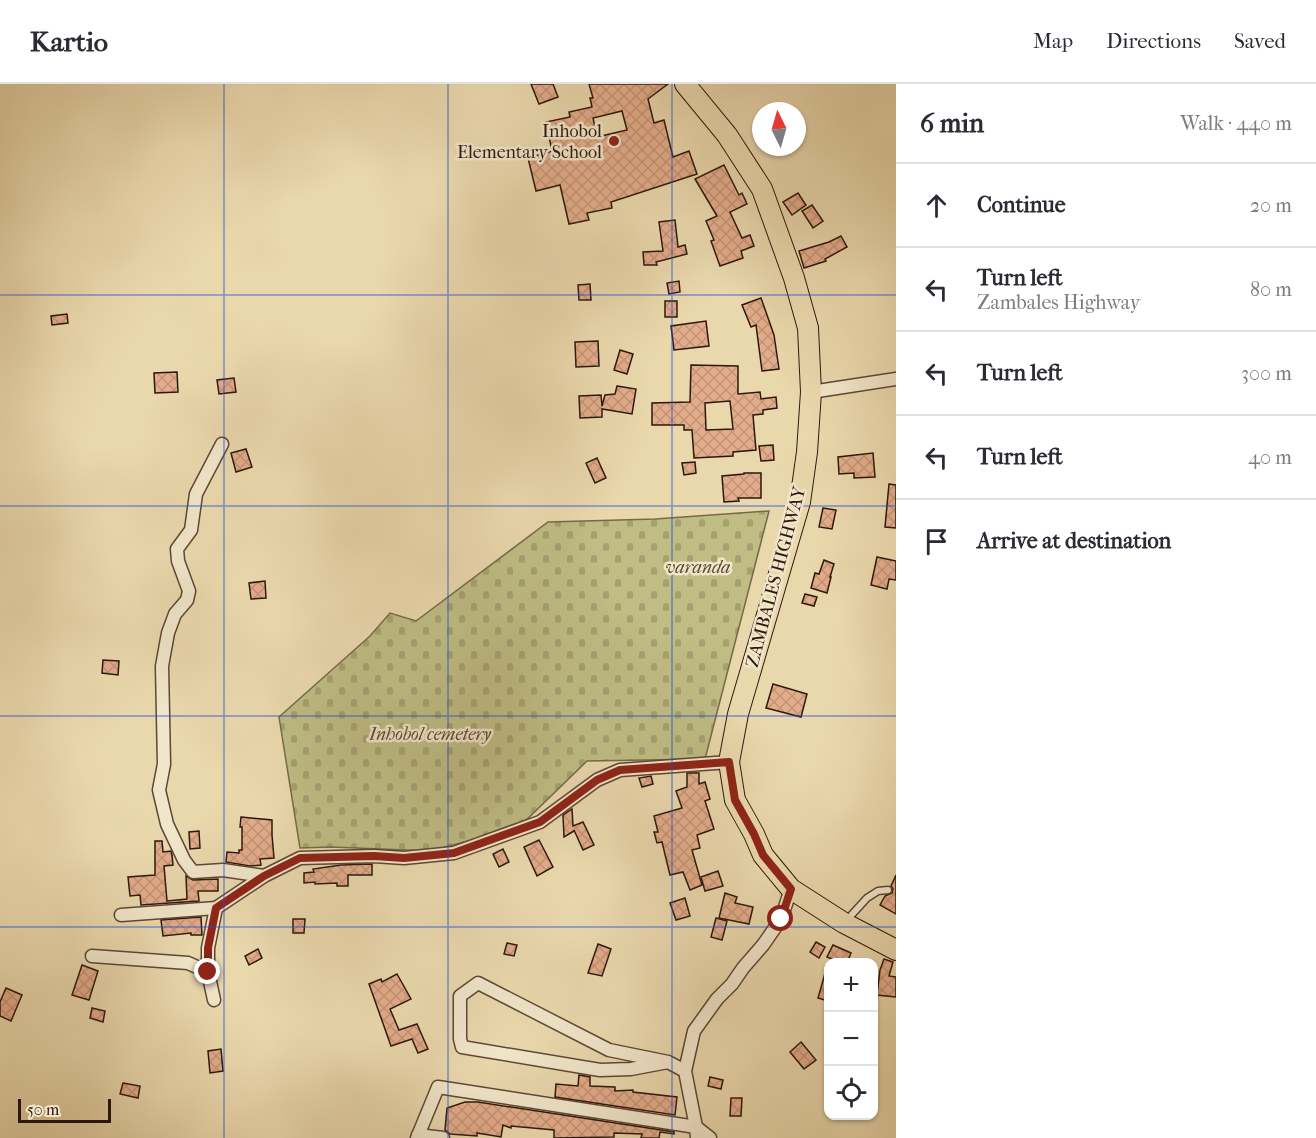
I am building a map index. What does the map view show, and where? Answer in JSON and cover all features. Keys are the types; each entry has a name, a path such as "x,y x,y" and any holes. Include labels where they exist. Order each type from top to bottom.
{"main road":[{"name":"ZAMBALES HIGHWAY","path":"685,84 727,135 762,189 794,278 808,328 811,392 807,452 800,502 738,714 729,762 735,800 763,855 791,889 844,924 896,950"}],"street":[{"path":"811,392 896,379"},
{"path":"222,444 196,494 191,530 177,549 178,561 189,591 187,600 175,614 168,633 162,666 164,764 159,790 167,824 184,860 193,872 223,870 264,876"},
{"path":"122,915 216,908 264,876 300,858 374,856 404,858 454,853 540,822 597,780 620,770 729,762"},
{"path":"697,1132 685,1071 694,1031 781,919 791,889"},
{"path":"214,1000 208,972 208,948 216,908"},
{"path":"92,957 188,963 208,972"},
{"path":"668,1062 631,1069 600,1070 462,1047 460,996 478,982 609,1050 668,1062 685,1071"},
{"path":"442,1138 417,1136 438,1087 697,1132 710,1138"}],"lane":[{"path":"844,924 867,898 878,891 888,890"}],"green space":[{"name":"Inhobol cemetery","path":"769,511 705,759 587,761 518,828 430,851 300,848 279,717 370,636 390,613 416,621 548,522 655,519"}],"building":[{"path":"531,84 553,84 558,97 539,104"},
{"name":"Inhobol Elementary School","path":"589,84 668,84 648,99 654,123 664,120 673,157 689,151 697,174 611,202 612,208 587,213 589,220 569,224 560,185 536,191 528,158 552,151 546,122 570,117 569,112 592,107 590,98 593,98","holes":["622,111 627,130 597,137 593,118"]},
{"path":"724,165 739,195 742,193 747,204 730,212 742,238 750,235 754,246 741,251 743,258 720,266 711,241 714,240 706,221 717,216 695,179"},
{"path":"798,193 806,205 792,215 783,202"},
{"path":"812,205 823,221 813,228 802,211"},
{"path":"675,220 678,247 685,245 687,254 656,262 657,265 644,265 643,252 663,251 659,222"},
{"path":"841,236 847,247 825,259 826,261 804,268 799,251"},
{"path":"679,281 680,292 669,294 667,283"},
{"path":"590,284 591,300 579,300 578,285"},
{"path":"761,298 774,335 779,369 762,371 756,325 751,327 742,305"},
{"path":"665,301 677,301 677,317 665,317"},
{"path":"67,314 68,323 52,325 51,316"},
{"path":"706,321 709,346 674,350 671,326"},
{"path":"598,341 599,366 576,367 575,342"},
{"path":"620,350 633,354 627,374 614,370"},
{"path":"691,365 738,366 738,394 760,392 761,399 776,397 777,408 763,410 763,414 753,415 756,450 733,452 733,456 694,458 692,430 684,430 684,425 652,425 652,403 690,402","holes":["730,401 733,429 706,430 705,403"]},
{"path":"177,372 178,392 155,393 154,373"},
{"path":"234,378 236,392 219,394 217,380"},
{"path":"617,386 636,389 632,414 602,409 602,417 580,418 579,396 601,395 602,406 605,395 615,394"},
{"path":"773,445 774,460 761,461 759,446"},
{"path":"246,449 252,467 236,472 231,453"},
{"path":"873,453 875,477 854,478 854,473 839,474 838,457"},
{"path":"597,458 606,478 595,483 586,463"},
{"path":"695,462 696,473 684,475 682,463"},
{"path":"761,473 761,498 738,498 739,501 724,502 722,476"},
{"path":"889,484 896,485 896,528 885,527"},
{"path":"823,508 836,510 832,529 819,527"},
{"path":"877,557 896,561 896,580 889,579 887,589 871,585"},
{"path":"824,560 834,564 827,593 811,588 815,573 819,574"},
{"path":"265,581 266,598 251,599 249,583"},
{"path":"805,594 817,597 814,606 802,603"},
{"path":"103,660 119,661 118,675 102,673"},
{"path":"773,684 807,694 801,717 766,708"},
{"path":"687,773 699,773 699,784 705,782 710,799 705,801 714,829 697,835 700,848 692,850 702,885 690,890 683,872 670,875 662,842 657,843 654,832 658,832 654,816 682,808 676,791 687,787"},
{"path":"651,776 653,784 642,787 639,778"},
{"path":"572,809 573,826 583,822 594,845 583,850 574,830 564,837 563,815"},
{"path":"241,817 272,820 274,858 260,859 261,865 250,866 226,862 227,852 239,853 239,850 242,850"},
{"path":"199,831 200,848 190,849 189,832"},
{"path":"539,840 553,867 537,876 524,847"},
{"path":"155,841 162,841 163,852 171,851 172,855 173,865 164,866 167,901 187,899 186,876 193,880 218,879 218,891 198,891 199,901 141,905 140,895 130,896 128,877 155,875"},
{"path":"503,849 509,862 499,867 493,854"},
{"path":"372,864 372,875 348,875 348,886 337,886 337,883 304,883 304,873 314,872 313,869"},
{"path":"718,871 723,886 705,891 701,877"},
{"path":"896,875 896,914 880,905 885,896 892,893 891,886"},
{"path":"725,893 737,897 735,903 753,907 749,924 719,918"},
{"path":"685,898 690,916 676,920 670,903"},
{"path":"201,917 202,935 191,935 191,933 163,936 161,920"},
{"path":"716,918 727,921 722,940 711,937"},
{"path":"293,919 305,919 304,933 293,933"},
{"path":"816,942 825,947 819,958 810,952"},
{"path":"507,943 517,945 514,956 504,954"},
{"path":"598,944 611,949 602,976 588,973"},
{"path":"833,945 851,953 849,958 827,957"},
{"path":"258,949 262,958 249,965 245,956"},
{"path":"884,959 893,962 889,976 896,977 896,997 878,995 880,970"},
{"path":"82,965 98,971 89,1000 72,995"},
{"path":"397,974 411,999 390,1009 399,1030 417,1024 428,1049 418,1053 412,1039 391,1046 369,984 381,979 382,982"},
{"path":"824,977 824,1000 818,998"},
{"path":"6,988 22,995 11,1021 0,1016 0,1002"},
{"path":"92,1008 105,1011 103,1022 90,1018"},
{"path":"801,1042 816,1060 804,1069 790,1052"},
{"path":"221,1049 223,1071 210,1073 208,1051"},
{"path":"579,1075 590,1077 590,1086 615,1087 615,1091 633,1090 633,1092 677,1097 675,1115 555,1097 556,1084 578,1086"},
{"path":"710,1077 723,1080 721,1089 708,1086"},
{"path":"123,1083 140,1086 138,1098 120,1094"},
{"path":"731,1098 742,1098 741,1116 730,1116"},
{"path":"465,1102 478,1102 674,1132 674,1134 660,1132 659,1138 641,1138 642,1134 614,1133 614,1137 554,1138 554,1130 511,1126 511,1128 503,1125 501,1137 477,1133 477,1136 450,1134 445,1130 447,1108"}],"place":[{"name":"Inhobol Elementary School","path":"614,141"}],"route":[{"path":"208,972 208,948 216,908 264,876 300,858 374,856 404,858 454,853 540,822 597,780 620,770 729,762 735,800 763,855 791,889 781,919"}],"park label":[{"name":"varanda","path":"698,567"}]}
